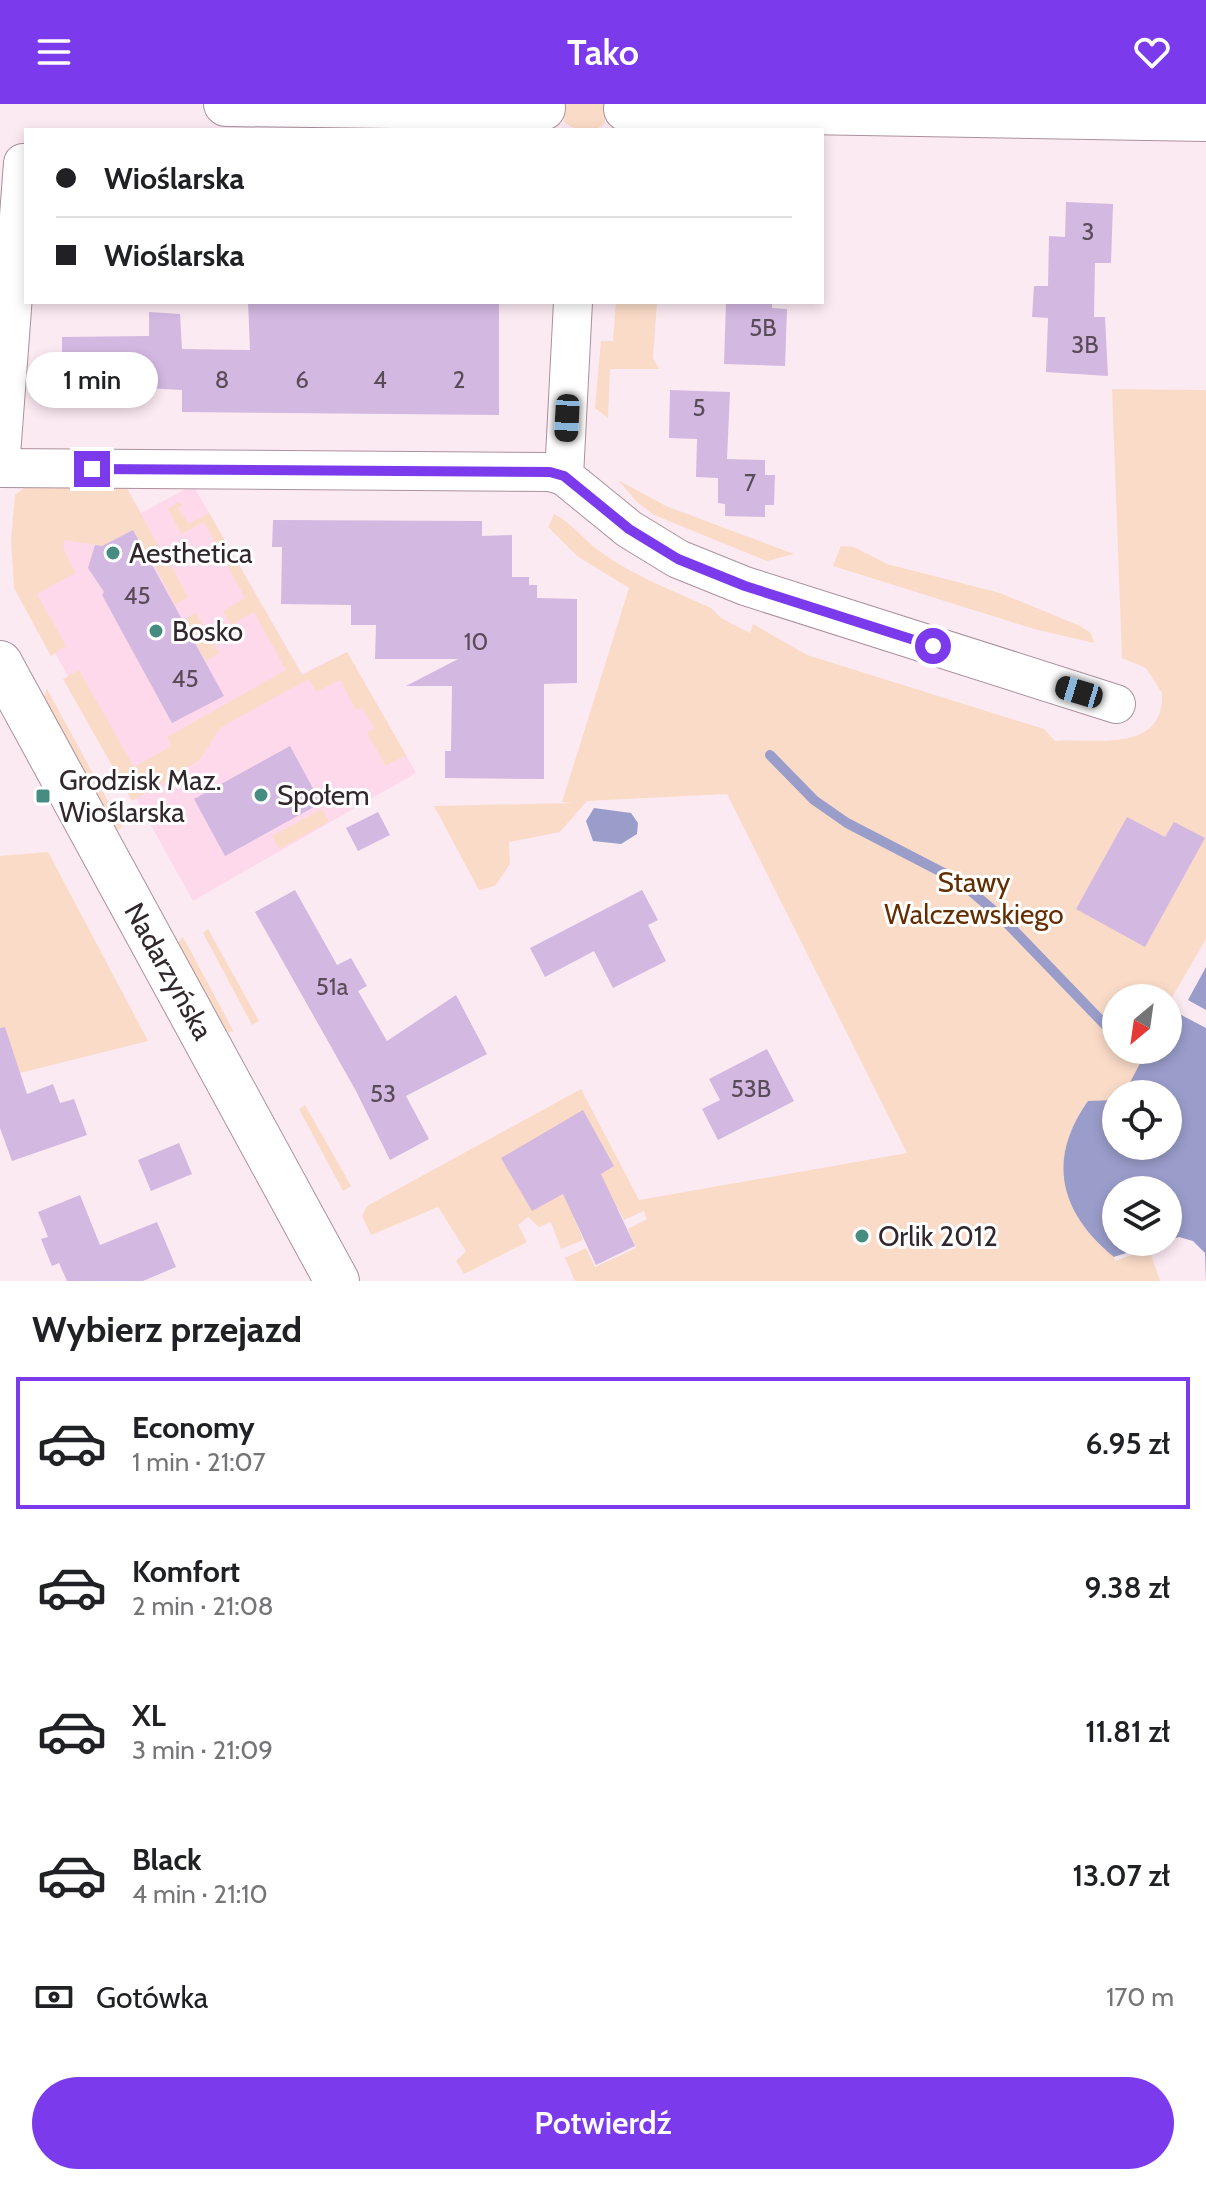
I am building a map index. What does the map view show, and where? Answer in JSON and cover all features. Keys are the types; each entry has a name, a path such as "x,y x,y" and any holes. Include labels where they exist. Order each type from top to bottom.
{"street":[{"path":"226,104 356,104 546,114"},
{"path":"623,114 1206,119"},
{"path":"23,163 0,468 550,472 564,476 629,529 678,559 731,581 1116,704"},
{"path":"564,476 573,304"},
{"name":"Nadarzyńska","path":"0,663 337,1281"}],"shaded area":[{"path":"125,485 141,513 193,485 302,674 347,652 416,773 193,901 15,581"}],"green space":[{"path":"559,104 610,104 604,124 598,128 570,126 560,112"},
{"path":"616,304 657,304 653,358 659,369 610,369 608,418 595,408 601,341 613,341"},
{"name":"Stawy Walczewskiego","path":"1112,389 1206,390 1206,1281 575,1281 565,1258 586,1248 595,1267 636,1248 628,1229 647,1219 644,1211 624,1220 617,1207 577,1225 583,1240 561,1249 551,1222 539,1227 528,1217 518,1225 527,1242 464,1274 456,1261 466,1251 438,1207 371,1235 362,1216 367,1206 581,1089 639,1200 907,1153 727,794 587,801 560,832 509,842 510,864 495,886 479,890 434,806 572,803 562,802 629,588 577,556 548,527 554,514 624,567 711,608 721,618 750,633 753,624 807,655 1044,729 1055,741 1124,739 1152,726 1160,712 1162,693 1146,668 1122,658"},
{"path":"618,480 666,506 794,554 767,561 654,515 637,502"},
{"path":"29,484 125,485 159,547 147,552 133,530 102,546 65,540 63,547 75,573 37,594 66,646 51,656 14,588 11,540 15,495"},
{"path":"179,502 182,505 178,508 189,524 209,513 302,675 347,652 406,755 386,766 367,733 374,728 362,707 356,710 340,680 317,692 308,679 220,728 200,760 132,801 63,679 79,670 134,767 171,746 167,737 286,670 254,612 231,625 223,611 245,598 204,522 181,534 168,509"},
{"path":"841,546 854,547 887,564 1000,593 1080,626 1091,633 1094,643 1034,629 833,566"},
{"path":"167,558 188,597 175,605 155,565"},
{"path":"196,613 219,653 206,661 183,620"},
{"path":"47,689 122,827 119,830 111,828 42,701"},
{"path":"322,809 329,821 279,849 272,836"},
{"path":"48,852 148,1041 0,1078 0,856"},
{"path":"208,929 259,1021 252,1025 203,933"},
{"path":"183,937 234,1032 224,1031 176,945"},
{"path":"305,1105 351,1186 343,1191 299,1109"}],"water":[{"path":"594,808 631,813 638,823 637,834 621,844 593,841 586,821"},
{"path":"1206,943 1206,1281 1168,1256 1182,1256 1182,1176 1102,1176 1102,1246 1081,1222 1071,1204 1065,1185 1067,1144 1088,1101 1102,1100 1102,1160 1182,1160 1182,1080 1131,1080 1140,1064 1182,1064 1182,987"}],"pier":[{"path":"1206,939 1206,967 1188,1000 1206,1010 1206,1028 1182,1015 1180,984"},
{"path":"1182,1238 1193,1241 1205,1253 1206,1281 1160,1281 1151,1256 1182,1256"}],"building":[{"path":"1066,202 1113,204 1111,263 1095,263 1094,317 1105,317 1108,376 1046,372 1048,318 1032,317 1034,286 1048,286 1049,236 1065,237"},
{"path":"248,304 499,304 499,415 182,412 182,390 127,387 128,364 62,363 62,337 149,336 149,312 180,314 182,349 250,350"},
{"path":"726,304 772,304 772,308 787,309 785,366 724,364"},
{"path":"670,390 730,392 727,459 765,460 765,475 775,475 774,505 765,505 765,517 725,516 725,504 718,503 718,478 696,477 697,439 669,438"},
{"path":"273,520 482,521 482,536 512,535 512,577 529,577 529,585 537,585 537,598 577,599 577,683 544,684 544,779 445,778 445,751 451,751 452,686 406,686 458,659 375,659 376,625 351,625 351,605 281,604 282,547 272,547"},
{"path":"133,530 224,696 172,723 102,595 104,592 88,568 95,545 102,546"},
{"path":"290,746 321,803 225,856 194,799"},
{"path":"378,812 390,835 358,851 346,828"},
{"path":"1127,817 1165,837 1174,822 1205,838 1145,947 1076,909"},
{"path":"295,890 337,965 351,958 367,986 358,991 387,1041 456,995 487,1054 406,1096 429,1139 390,1160 356,1091 255,912"},
{"path":"642,890 658,920 648,925 666,961 613,988 594,951 545,977 530,948"},
{"path":"5,1027 27,1094 53,1084 60,1103 74,1099 87,1135 12,1161 0,1128 0,1028"},
{"path":"767,1049 794,1101 718,1140 702,1109 720,1100 709,1079"},
{"path":"583,1110 614,1166 601,1174 635,1246 596,1265 563,1194 532,1211 501,1158"},
{"path":"179,1143 192,1174 151,1191 138,1160"},
{"path":"80,1195 100,1245 157,1222 176,1267 143,1281 67,1281 59,1263 52,1266 41,1239 48,1237 38,1212"}],"waterway":[{"path":"770,755 814,800 847,823 959,881 1000,916 1102,1022"}],"place":[{"name":"Aesthetica","path":"113,553"},
{"name":"Bosko","path":"156,631"},
{"name":"Społem","path":"261,795"},
{"name":"Grodzisk Maz. Wioślarska","path":"43,796"},
{"name":"Orlik 2012","path":"862,1236"}],"route":[{"path":"92,469 550,472 564,476 629,529 678,559 745,586 933,646"}]}
